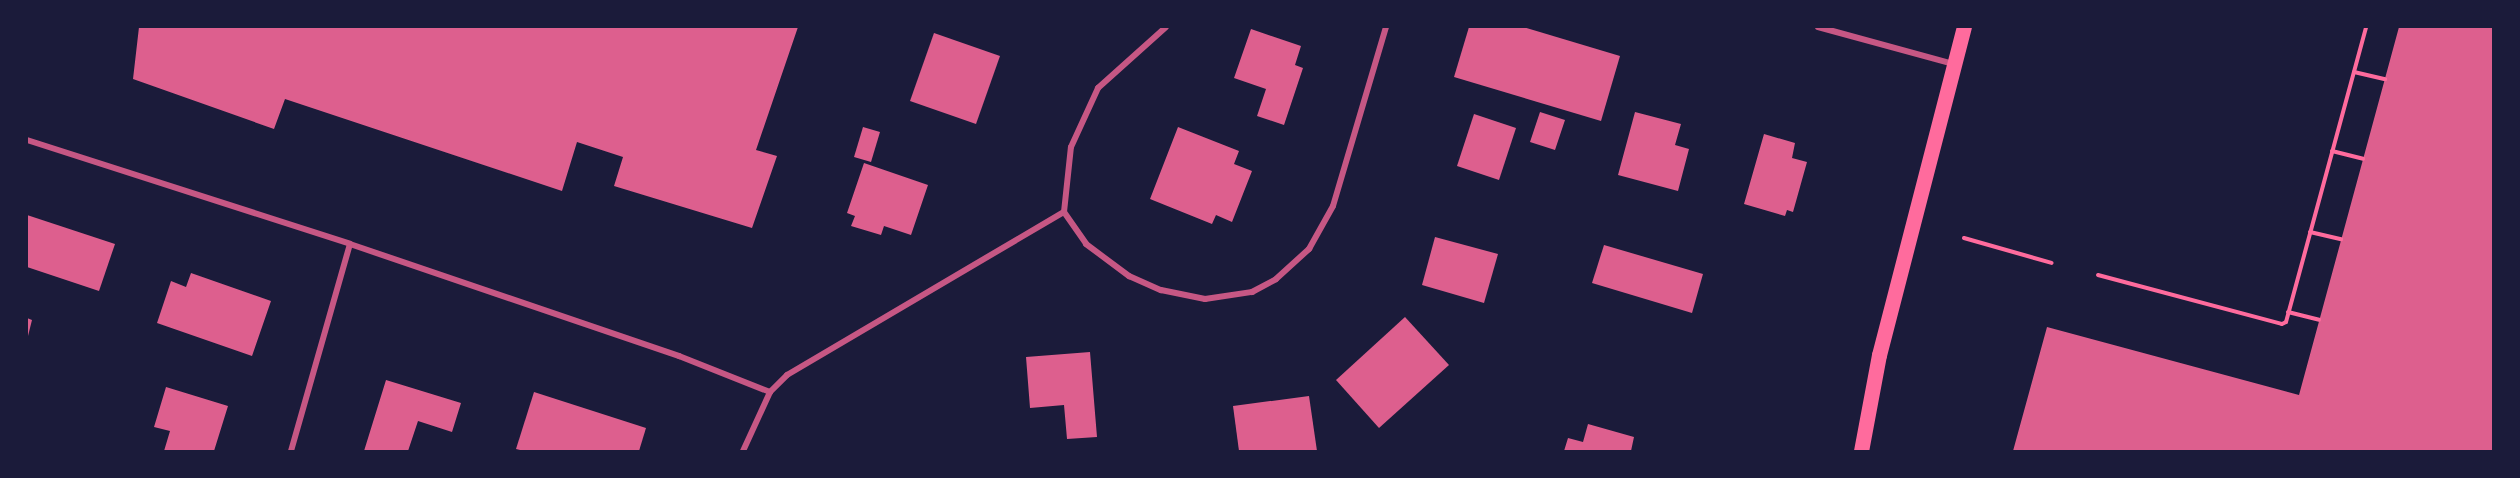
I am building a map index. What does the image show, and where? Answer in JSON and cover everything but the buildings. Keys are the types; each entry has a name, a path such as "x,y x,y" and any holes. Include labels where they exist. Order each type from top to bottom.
{"main road":[{"path":"1861,451 1879,355 1964,27"}],"street":[{"path":"1166,27 1098,88 1071,147 1064,212 1086,244 1129,276 1161,290 1205,299 1252,292 1276,279 1309,249 1333,206 1386,27"},
{"path":"1818,27 1954,64"},
{"path":"27,140 350,244 680,356 770,392"},
{"path":"743,451 770,392 797,369 1064,212"},
{"path":"291,451 350,244"}],"path":[{"path":"2098,275 2282,324 2286,322 2366,27"},
{"path":"2354,72 2385,79"},
{"path":"2332,152 2363,159"},
{"path":"2310,232 2341,239"},
{"path":"1964,238 2052,262"},
{"path":"2288,312 2319,320"}]}
